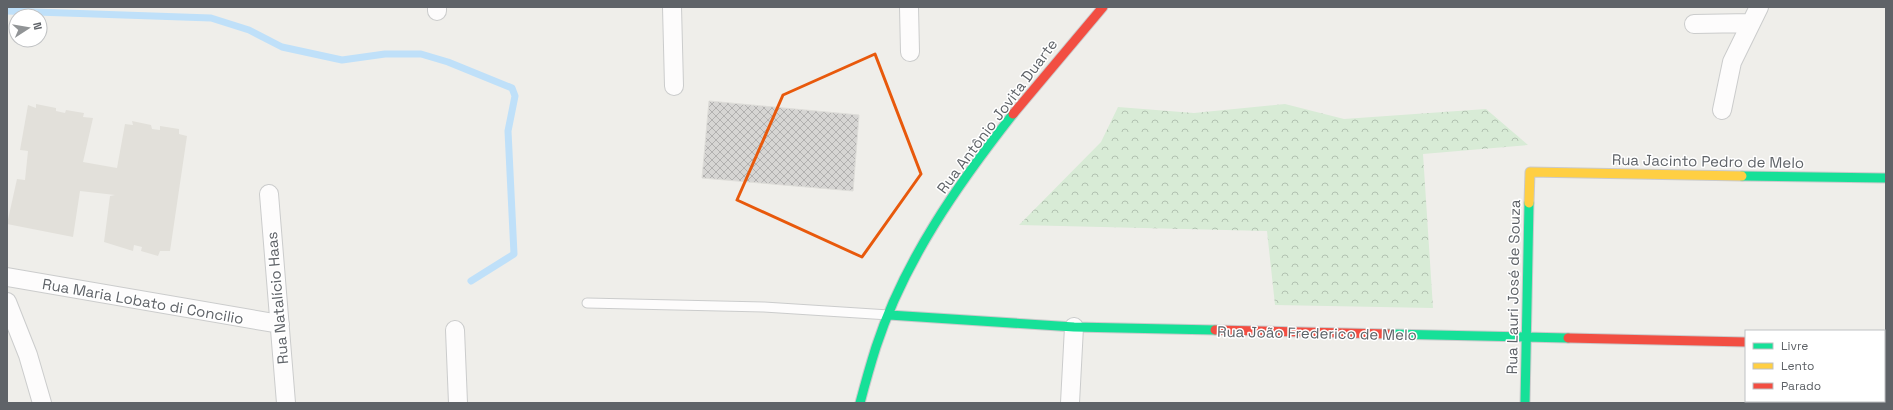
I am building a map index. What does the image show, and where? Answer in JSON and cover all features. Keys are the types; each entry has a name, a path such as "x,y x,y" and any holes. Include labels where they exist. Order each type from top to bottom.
{"street":[{"path":"672,7 674,86"},
{"path":"909,7 910,52"},
{"name":"Rua Antônio Jovita Duarte","path":"860,403 869,364 910,267 959,186 1041,78 1103,7"},
{"path":"1722,110 1732,62 1759,7"},
{"path":"1694,24 1752,23"},
{"name":"Rua Jacinto Pedro de Melo","path":"1530,172 1886,178"},
{"name":"Rua Lauri José de Souza","path":"1525,403 1530,172"},
{"name":"Rua Natalício Haas","path":"269,194 286,403"},
{"name":"Rua Maria Lobato di Concilio","path":"7,277 280,324"},
{"path":"7,302 28,355 42,403"},
{"name":"Rua João Frederico de Melo","path":"889,315 1074,327 1745,342"},
{"path":"1070,403 1074,327"},
{"path":"455,330 458,403"}],"lane":[{"path":"587,303 764,307 836,313 889,315"}],"highlighted area":[{"path":"875,54 921,174 862,257 737,200 783,95"}],"shaded area":[{"path":"36,104 56,108 56,111 65,113 66,110 84,113 83,117 93,118 83,162 117,168 125,124 133,125 132,121 151,125 152,129 160,130 160,126 179,129 179,134 187,136 170,251 160,251 158,256 141,251 142,247 134,245 133,251 104,242 110,196 115,195 80,191 73,237 7,224 17,179 25,180 28,151 20,150 28,105 36,108"}],"green space":[{"path":"1285,104 1344,119 1486,109 1528,145 1423,154 1433,308 1275,305 1267,231 1019,225 1101,142 1118,107 1194,113"}],"building":[{"path":"709,101 859,115 853,191 702,178"}],"waterway":[{"path":"7,11 211,18 249,30 282,47 342,60 385,54 421,54 448,62 512,88 515,96 508,131 514,254 471,281"}],"traffic: fast":[{"path":"860,403 876,347 901,284 934,224 972,168 1013,114"},
{"path":"1742,176 1886,178"},
{"path":"1525,403 1529,203"},
{"path":"889,315 1074,327 1215,330"},
{"path":"1389,334 1568,338"}],"traffic: slow":[{"path":"1529,203 1530,172 1742,176"}],"traffic: jam":[{"path":"1013,114 1103,7"},
{"path":"1215,330 1389,334"},
{"path":"1568,338 1745,342"}]}
